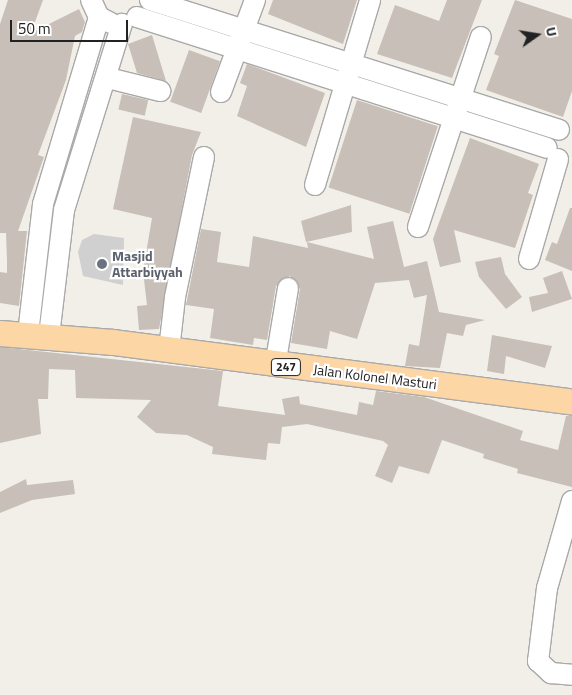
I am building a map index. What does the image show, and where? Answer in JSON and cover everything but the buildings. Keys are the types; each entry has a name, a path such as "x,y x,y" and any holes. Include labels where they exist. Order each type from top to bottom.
{"main road":[{"name":"Jalan Kolonel Masturi","path":"0,333 39,335 168,350 275,366 572,402"}],"street":[{"path":"150,0 452,96 568,130"},
{"path":"221,92 228,46 235,27 254,0"},
{"path":"315,185 336,81 342,61 370,0"},
{"path":"39,335 34,286 43,204 67,124 95,9 134,13 228,46 559,153"},
{"path":"39,335 55,287 64,210 108,78 134,13"},
{"path":"418,227 445,116 452,96 481,38"},
{"path":"108,78 160,92"},
{"path":"67,124 90,129"},
{"path":"529,259 559,153 549,136 568,130"},
{"path":"168,350 175,297 204,157"},
{"path":"275,366 288,288"},
{"path":"572,501 567,545 547,588 538,661 551,673 572,675"}],"shaded area":[{"name":"Masjid Attarbiyyah","path":"94,234 124,238 123,285 83,276 78,252 82,240"}],"place":[{"name":"Masjid Attarbiyyah","path":"102,264"}]}
